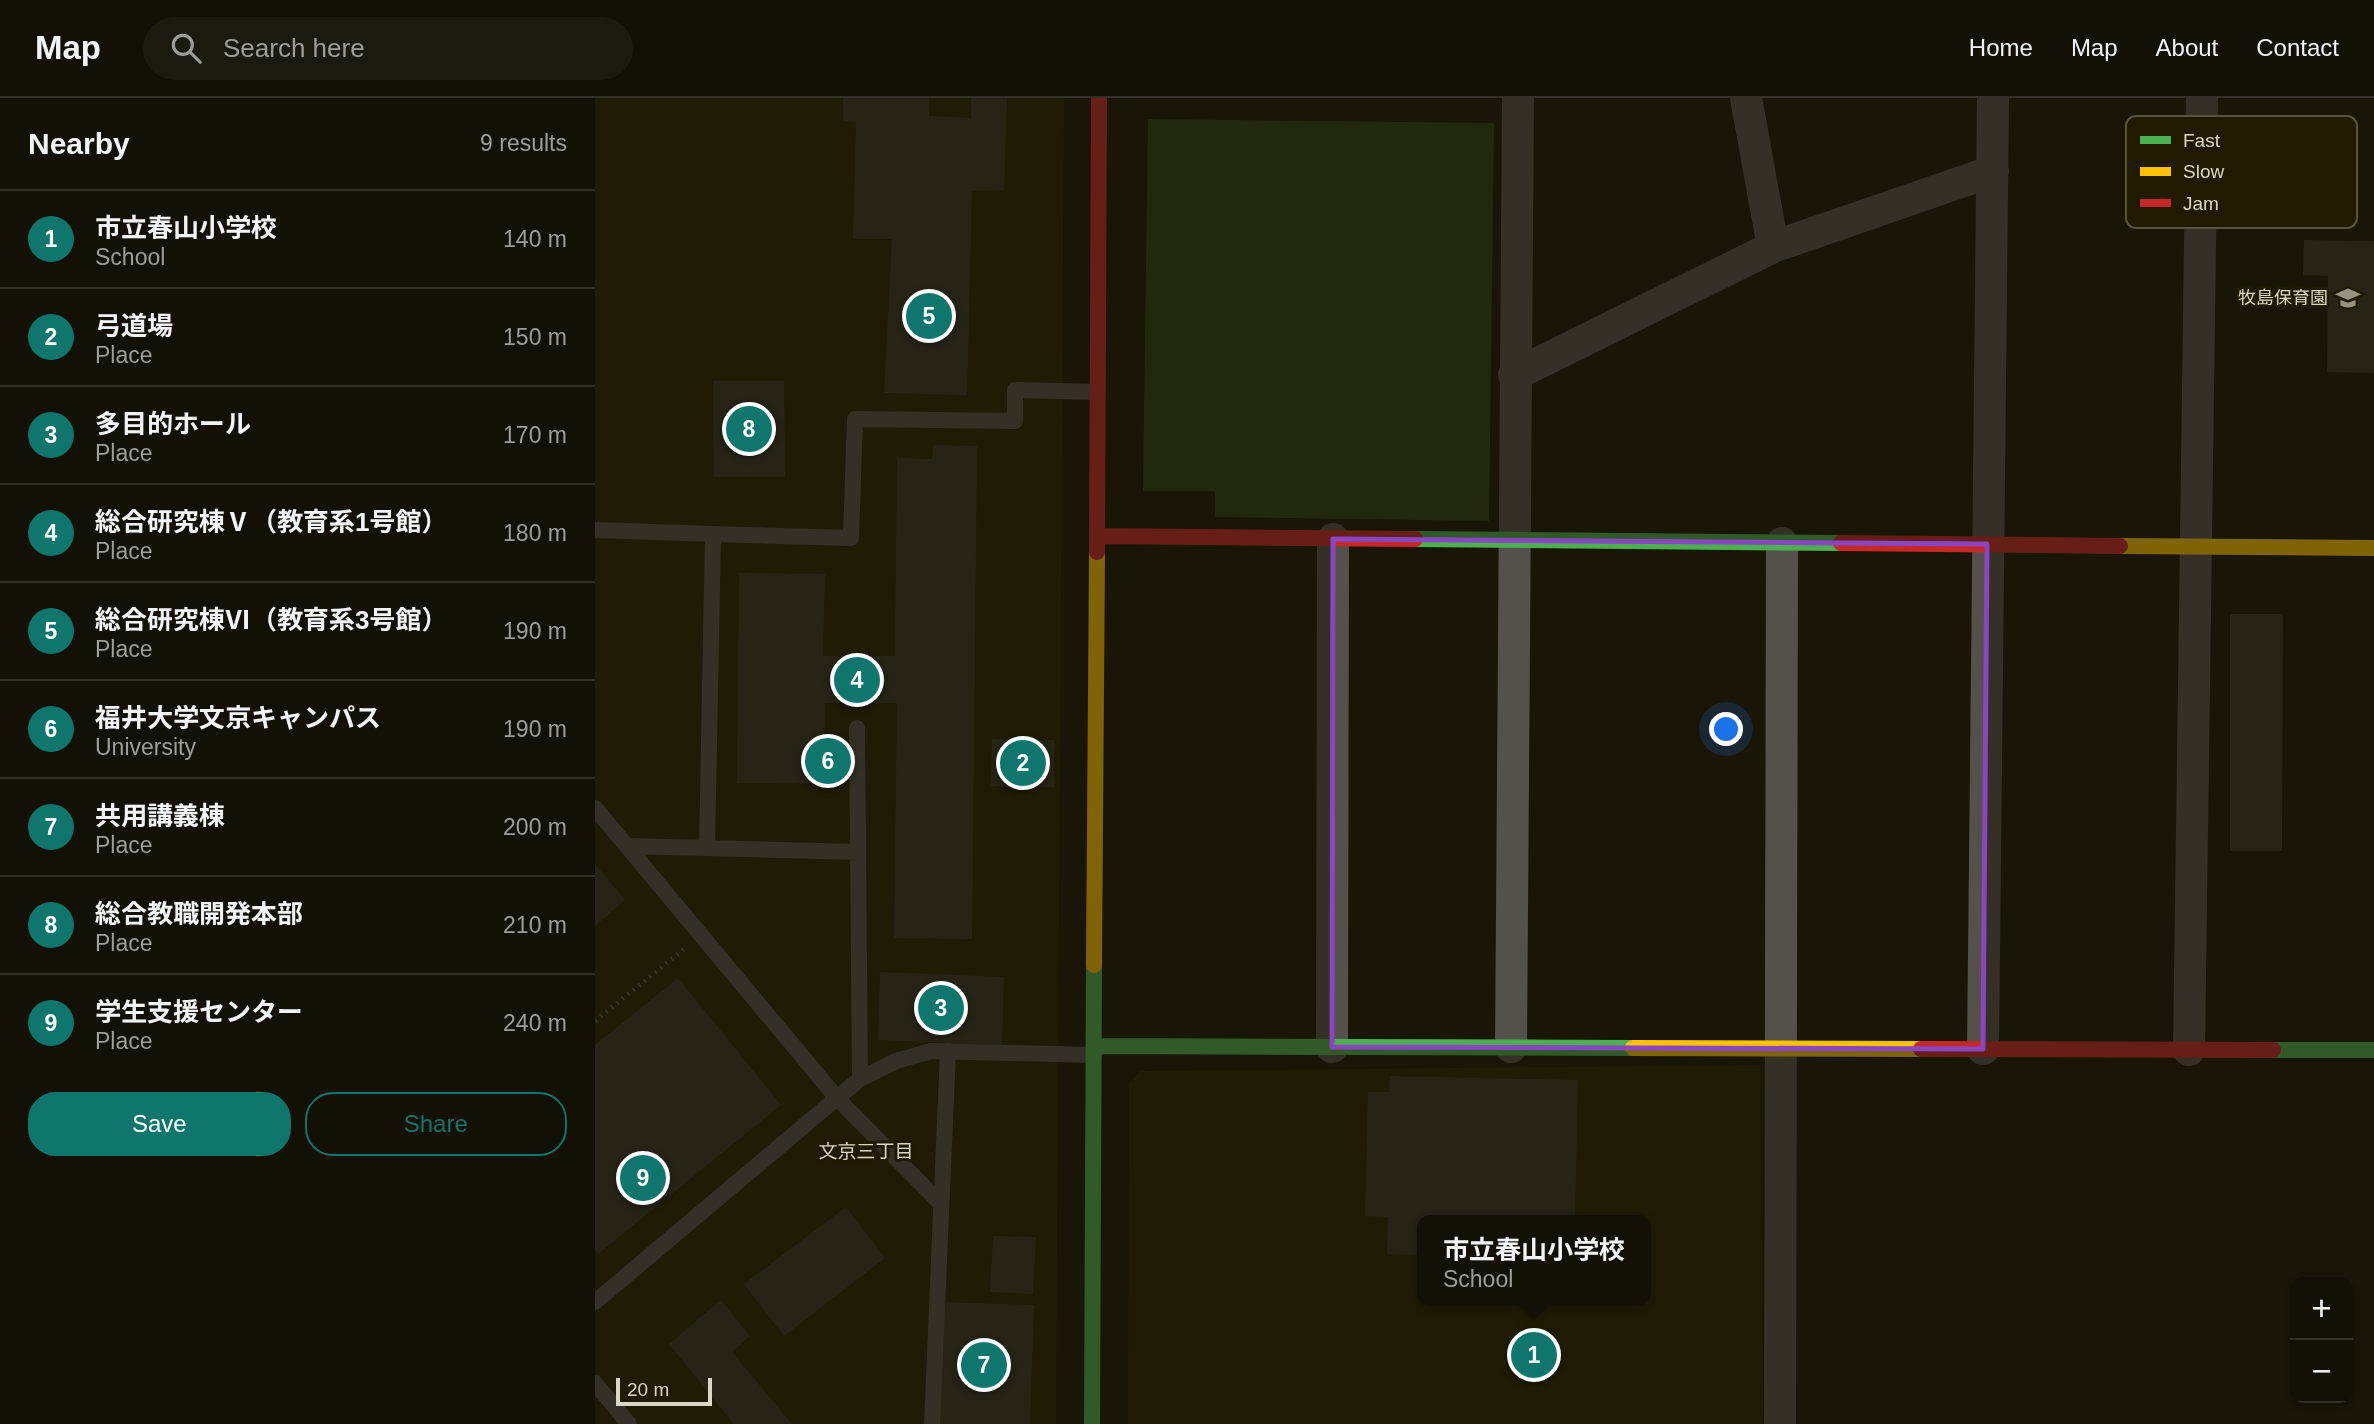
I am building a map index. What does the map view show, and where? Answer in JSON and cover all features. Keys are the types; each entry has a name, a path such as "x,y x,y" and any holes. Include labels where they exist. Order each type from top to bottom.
{"street":[{"path":"1092,1424 1099,98"},
{"path":"1511,1047 1518,98"},
{"path":"1746,98 1773,247"},
{"path":"1983,1049 1993,98"},
{"path":"2202,98 2202,116"},
{"path":"1514,375 1773,247 1993,171"},
{"path":"2189,1050 2200,228"},
{"path":"1097,536 2374,548"},
{"path":"1332,1046 1333,539"},
{"path":"1780,1424 1782,543"},
{"path":"1094,1050 1332,1046 2374,1050"}],"lane":[{"path":"595,530 851,538 855,419 1015,421 1015,390 1097,391"},
{"path":"707,848 713,534"},
{"path":"857,727 860,1079"},
{"path":"595,808 837,1098 941,1204"},
{"path":"627,846 858,852"},
{"path":"595,1302 860,1079 896,1061 932,1051 1094,1050"},
{"path":"932,1424 947,1051"},
{"path":"595,1383 629,1424"}],"path":[{"path":"595,1021 701,935"}],"highlighted area":[{"path":"1333,539 1987,544 1983,1049 1332,1047"}],"shaded area":[{"path":"595,98 1064,98 1056,1424 595,1424"},
{"path":"1760,1065 1763,1424 1128,1424 1129,1083 1141,1071"}],"green space":[{"path":"1148,119 1494,123 1489,521 1215,517 1215,491 1143,491"}],"building":[{"path":"843,98 929,98 929,116 971,118 971,98 1007,98 1004,190 972,191 967,395 884,393 892,239 853,239 856,122 843,121"},
{"path":"2304,240 2374,241 2374,373 2327,372 2328,276 2303,275"},
{"path":"713,381 784,381 785,477 714,477"},
{"path":"933,445 977,446 972,939 894,938 897,703 825,703 824,784 737,783 739,573 825,574 823,656 895,656 897,458 932,459"},
{"path":"2230,614 2283,614 2282,851 2230,851"},
{"path":"992,739 1054,740 1054,787 991,786"},
{"path":"595,864 625,900 595,926"},
{"path":"880,972 1004,977 1002,1045 878,1040"},
{"path":"678,978 781,1105 598,1254 595,1250 595,1045"},
{"path":"1390,1076 1578,1080 1575,1215 1417,1215 1417,1255 1387,1254 1388,1217 1365,1216 1368,1092 1389,1092"},
{"path":"846,1207 885,1258 784,1336 744,1284"},
{"path":"993,1236 1036,1237 1033,1294 990,1292"},
{"path":"721,1300 750,1336 732,1352 792,1424 734,1424 669,1344"},
{"path":"938,1302 1034,1305 1030,1424 934,1424"}],"traffic: fast":[{"path":"1415,539 1841,543"},
{"path":"1092,1424 1094,965"},
{"path":"1095,1046 1633,1048"},
{"path":"2273,1050 2374,1050"}],"traffic: slow":[{"path":"2120,546 2374,548"},
{"path":"1094,965 1097,552"},
{"path":"1633,1048 1921,1049"}],"traffic: jam":[{"path":"1097,552 1099,98"},
{"path":"1097,536 1415,539"},
{"path":"1841,543 2120,546"},
{"path":"1921,1049 2273,1050"}],"place":[{"name":"牧島保育園","path":"2348,298"},
{"name":"総合研究棟Ⅵ（教育系3号館）","path":"929,316"},
{"name":"総合教職開発本部","path":"749,429"},
{"name":"総合研究棟Ⅴ（教育系1号館）","path":"857,680"},
{"name":"福井大学文京キャンパス","path":"828,761"},
{"name":"弓道場","path":"1023,763"},
{"name":"多目的ホール","path":"941,1008"},
{"name":"学生支援センター","path":"643,1178"},
{"name":"市立春山小学校","path":"1534,1355"},
{"name":"共用講義棟","path":"984,1365"}],"district":[{"name":"文京三丁目","path":"866,1151"}]}
